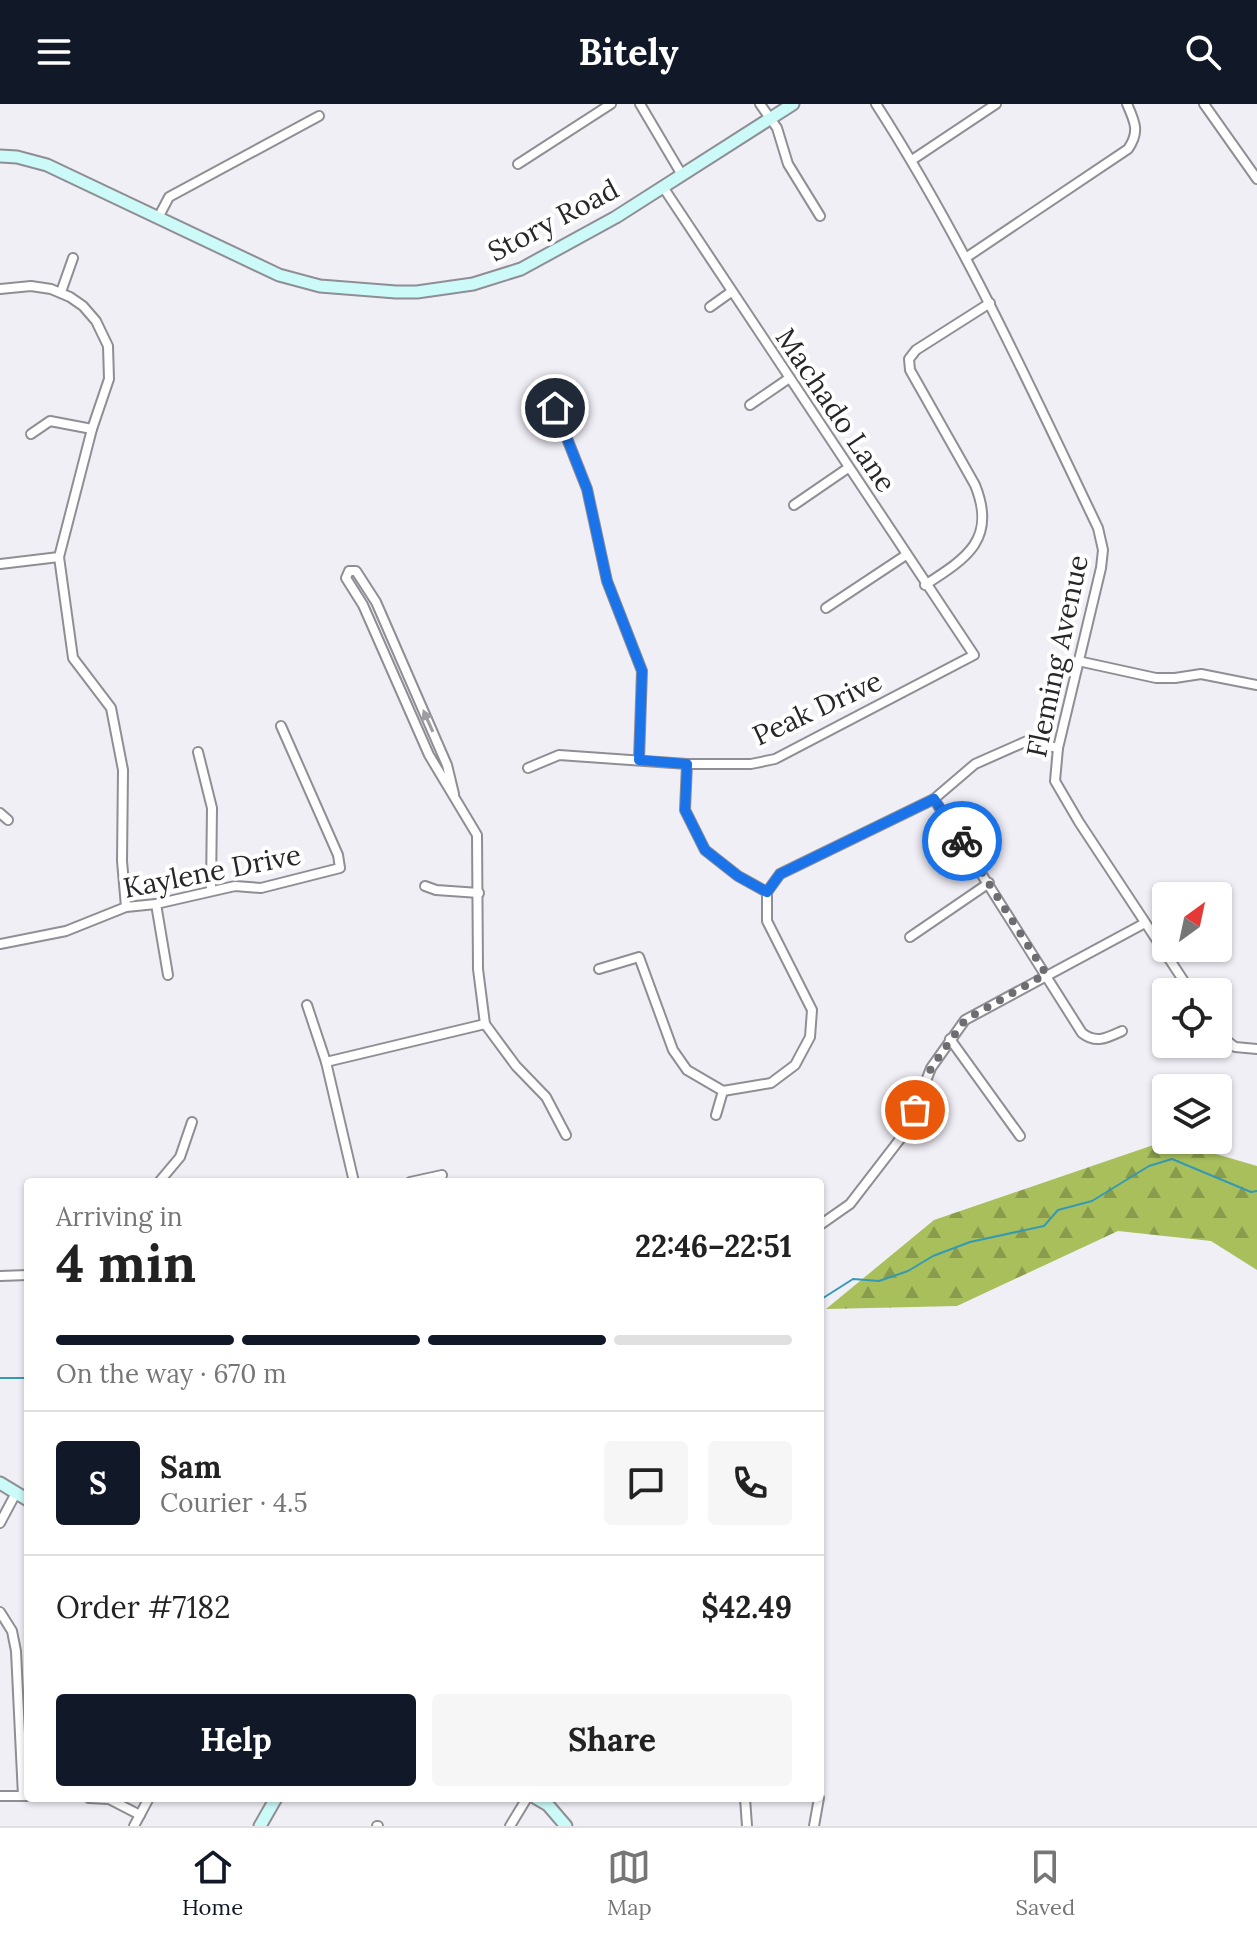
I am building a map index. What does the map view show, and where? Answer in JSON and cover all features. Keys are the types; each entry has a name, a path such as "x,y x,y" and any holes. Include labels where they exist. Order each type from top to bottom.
{"street":[{"path":"518,164 611,104"},
{"path":"640,104 682,175"},
{"path":"760,104 777,128 788,164 820,216"},
{"name":"Story Road","path":"0,156 47,165 279,275 305,283 417,292 473,284 507,275 616,217 793,104"},
{"name":"Fleming Avenue","path":"876,104 967,257 1098,528 1103,550 1101,568 1058,748 1055,781 1182,978"},
{"path":"912,160 996,104"},
{"path":"967,257 1128,149 1135,140 1137,127 1127,104"},
{"path":"1204,104 1257,179"},
{"path":"158,218 169,197 319,116"},
{"name":"Machado Lane","path":"663,187 974,655"},
{"path":"61,292 73,258"},
{"path":"0,289 31,286 61,292 88,310 108,346 109,379 92,429 59,557 73,658 111,708 123,770 122,861 126,907"},
{"path":"710,307 731,292"},
{"path":"925,585 969,554 984,522 983,504 910,370 909,359 916,350 990,303"},
{"path":"750,405 788,379"},
{"path":"555,408 587,489 607,581 642,671 639,760"},
{"path":"31,434 50,421 92,429"},
{"path":"794,505 848,468"},
{"path":"826,608 906,555"},
{"path":"0,564 59,557"},
{"path":"454,794 447,765 376,602 356,571 349,571 346,578 363,605 429,755 477,835 478,969 485,1024 516,1066 546,1097 566,1135"},
{"name":"Peak Drive","path":"528,768 559,755 687,764 751,764 775,759 974,655"},
{"path":"1078,661 1156,678 1201,674 1257,685"},
{"name":"Kaylene Drive","path":"0,944 66,931 126,907 156,904 211,889 235,886 261,888 340,868 338,855 281,726"},
{"path":"599,969 639,957 673,1050 687,1070 723,1091 771,1083 795,1065 810,1037 812,1010 767,921 767,892 780,874 934,799 975,764 1027,741 1058,748"},
{"path":"198,752 212,808 211,889"},
{"path":"687,764 685,810 705,850 738,876 767,892"},
{"path":"934,799 1082,1033 1090,1039 1103,1040 1122,1031"},
{"path":"0,813 8,820"},
{"path":"910,937 989,883"},
{"path":"425,886 436,890 479,893"},
{"path":"156,904 168,975"},
{"path":"824,1222 850,1204 907,1130 931,1068 965,1020 1145,923"},
{"path":"307,1005 326,1062 353,1178"},
{"path":"326,1062 485,1024"},
{"path":"950,1039 1020,1136"},
{"path":"1232,1045 1257,1049"},
{"path":"716,1115 723,1091"},
{"path":"162,1178 180,1157 192,1122"},
{"path":"428,1178 442,1175"},
{"path":"0,1276 24,1275"},
{"path":"0,1483 24,1498"},
{"path":"0,1523 16,1493"},
{"path":"0,1612 12,1631 16,1651 24,1767"},
{"path":"0,1796 24,1796"},
{"path":"115,1802 140,1815"},
{"path":"134,1826 147,1802"},
{"path":"260,1826 274,1802"},
{"path":"510,1826 525,1802"},
{"path":"543,1802 566,1826"},
{"path":"745,1802 747,1826"},
{"path":"814,1826 819,1802"}],"green space":[{"path":"1152,1145 1152,1154 1216,1154 1257,1166 1257,1270 1211,1241 1118,1231 957,1306 826,1309 934,1220"}],"waterway":[{"path":"824,1297 853,1279 879,1281 970,1242 1044,1226 1058,1210 1092,1201 1149,1166 1172,1159 1251,1192 1257,1191"},
{"path":"0,1378 24,1378"}],"way so far":[{"path":"915,1110 931,1068 965,1020 1046,974 962,841"}],"route":[{"path":"555,408 587,489 607,581 642,671 639,760 687,764 685,810 705,850 738,876 767,892 780,874 934,799 962,841"}]}
